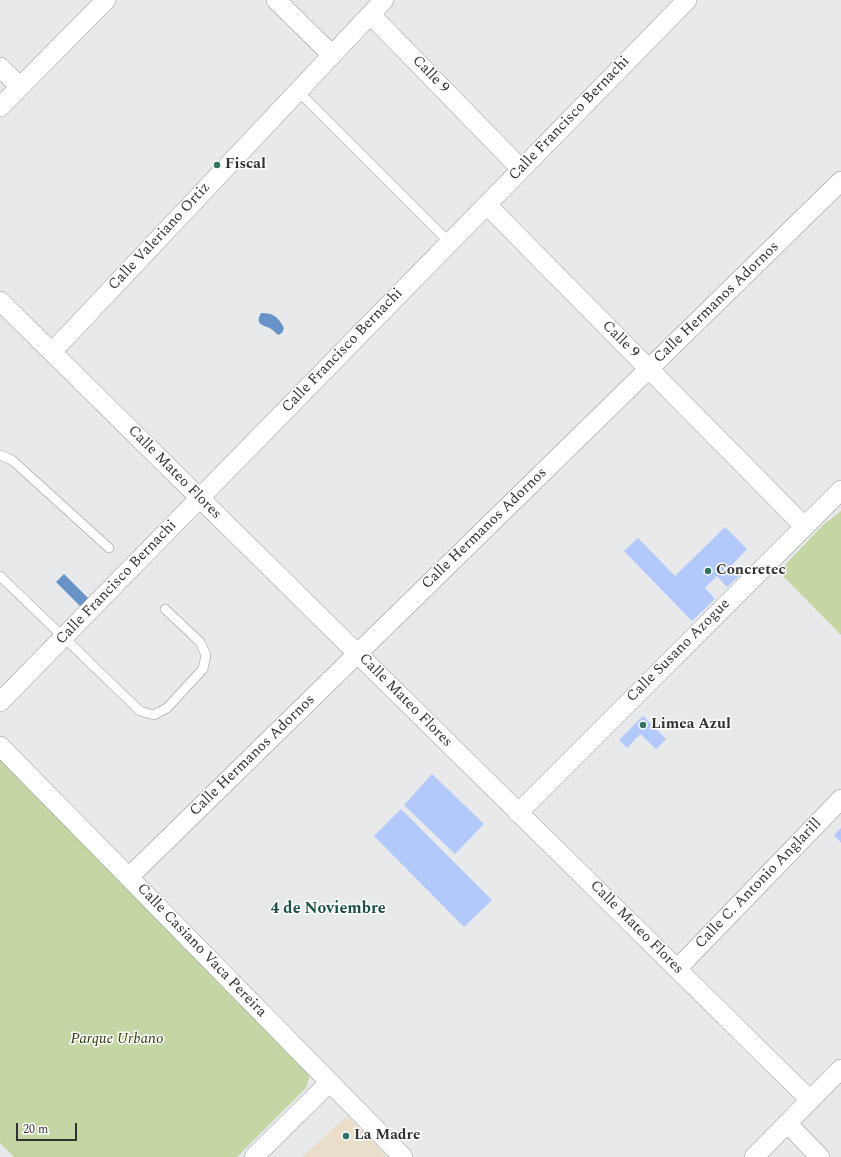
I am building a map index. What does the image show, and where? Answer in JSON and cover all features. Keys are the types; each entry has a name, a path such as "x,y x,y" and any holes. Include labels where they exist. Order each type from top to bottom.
{"street":[{"path":"0,107 106,0"},
{"path":"276,0 332,55"},
{"name":"Calle Valeriano Ortiz","path":"52,352 384,0"},
{"name":"Calle Francisco Bernachi","path":"0,702 687,0"},
{"name":"Calle 9","path":"371,15 521,169"},
{"path":"0,67 20,87"},
{"name":"Calle Hermanos Adornos","path":"129,878 841,182"},
{"name":"Calle 9","path":"487,205 804,526"},
{"name":"Calle Mateo Flores","path":"0,301 810,1100"},
{"name":"Calle Susano Azogue","path":"518,813 841,490"},
{"name":"Calle Casiano Vaca Pereira","path":"0,746 403,1157"},
{"name":"Calle C. Antonio Anglarill","path":"677,969 841,799"},
{"path":"754,1157 841,1069"},
{"path":"254,1157 330,1082"},
{"path":"787,1123 820,1157"}],"lane":[{"path":"298,91 450,243"},
{"path":"0,455 12,460 109,548"},
{"path":"0,576 140,711 154,714 167,708 203,669 206,654 200,642 165,609"}],"shaded area":[{"name":"La Madre","path":"347,1116 387,1157 302,1157"}],"green space":[{"path":"841,511 841,635 784,577 785,565 823,525"},
{"name":"Parque Urbano","path":"0,758 307,1065 309,1078 306,1088 237,1157 14,1157 0,1143"}],"water":[{"path":"261,313 269,314 278,318 284,328 282,333 278,335 271,329 260,324 259,319"},
{"path":"64,574 91,601 83,609 56,582"}],"building":[{"name":"Concretec","path":"725,527 747,549 731,566 740,575 727,587 717,576 705,588 715,599 692,621 624,551 638,538 675,576"},
{"name":"Limea Azul","path":"643,716 666,739 656,749 640,734 627,748 619,740"},
{"path":"432,774 484,824 455,854 404,805"},
{"path":"401,809 492,900 464,927 374,836"},
{"path":"841,828 841,843 834,835"}],"place":[{"name":"Fiscal","path":"217,165"},
{"name":"Concretec","path":"708,571"},
{"name":"Limea Azul","path":"643,725"},
{"name":"La Madre","path":"346,1136"}],"district":[{"name":"4 de Noviembre","path":"328,910"}]}
